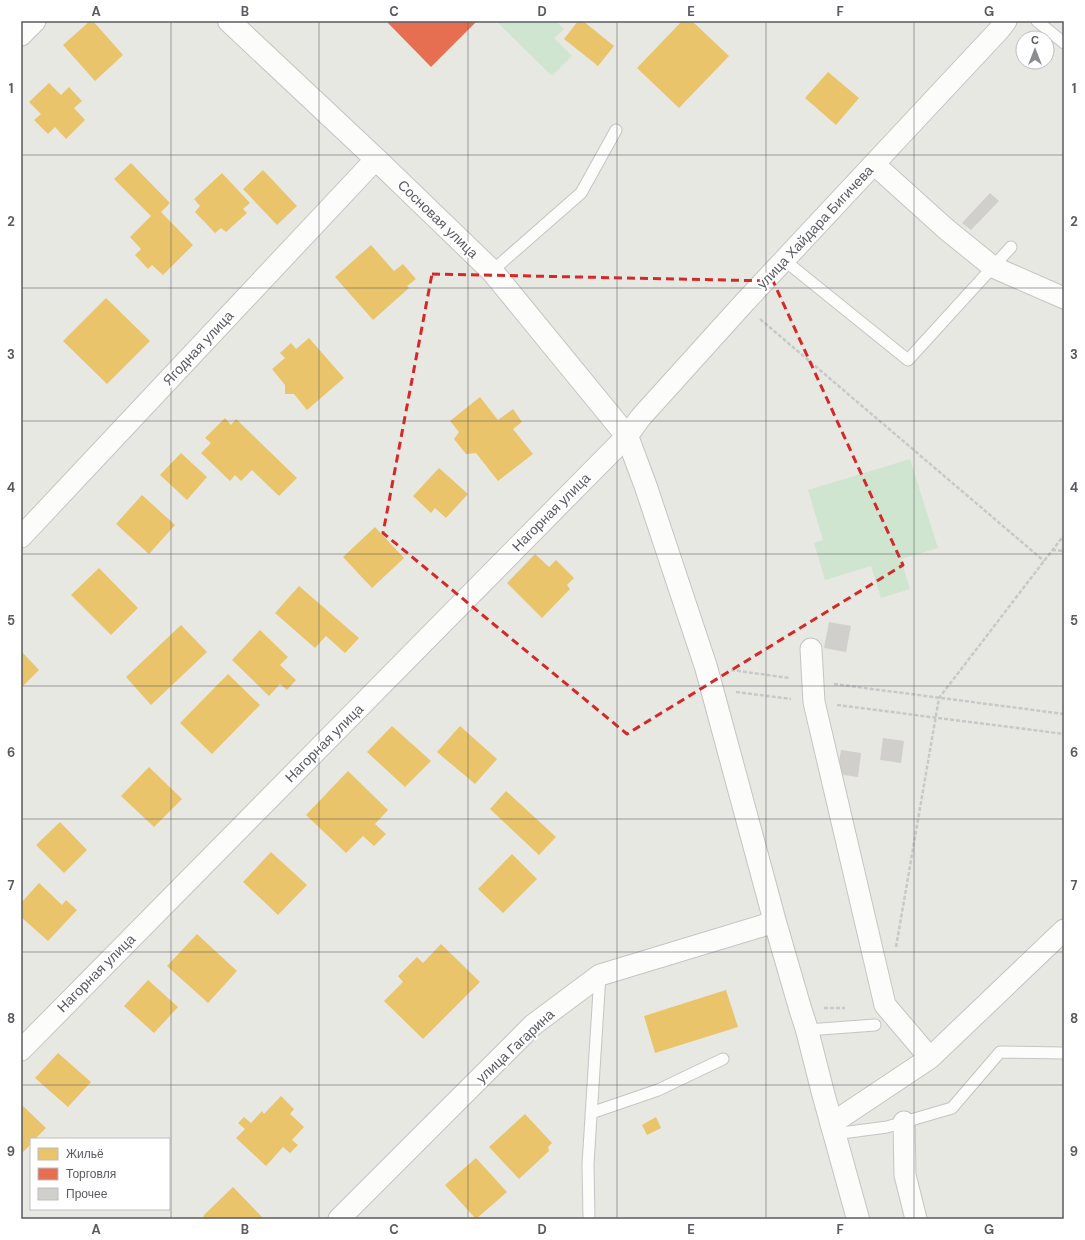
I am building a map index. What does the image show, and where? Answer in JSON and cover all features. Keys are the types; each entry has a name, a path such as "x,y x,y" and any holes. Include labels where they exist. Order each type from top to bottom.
{"street":[{"path":"21,35 35,21"},
{"name":"Сосновая улица","path":"229,21 376,159 492,271 627,436 646,487 706,667 858,1219"},
{"name":"улица Хайдара Бигичева","path":"627,436 641,418 743,304 1006,21"},
{"name":"Ягодная улица","path":"21,537 376,159"},
{"path":"874,164 946,229 993,267 1064,298"},
{"name":"Нагорная улица","path":"21,1050 627,436"},
{"path":"811,649 814,702 885,1004 930,1058"},
{"name":"улица Гагарина","path":"339,1219 533,1025 600,975 775,922"},
{"path":"833,1129 930,1058 1064,930"},
{"path":"904,1122 905,1175 916,1219"}],"lane":[{"path":"1037,21 1064,43"},
{"path":"492,271 581,193 616,130"},
{"path":"784,260 908,360 1011,247"},
{"path":"589,1219 588,1164 600,975"},
{"path":"807,1030 875,1025"},
{"path":"833,1129 887,1127 952,1108 1000,1052 1064,1053"},
{"path":"591,1113 658,1090 723,1059"}],"path":[{"path":"743,304 1044,561"},
{"path":"895,950 939,698 1064,535"},
{"path":"1052,550 1064,551"},
{"path":"706,667 792,678"},
{"path":"830,683 1064,714"},
{"path":"712,689 1064,734"},
{"path":"800,1008 850,1008"}],"highlighted area":[{"path":"432,274 773,281 903,565 627,734 383,533"}],"green space":[{"path":"496,21 556,21 564,29 554,38 572,56 552,76"},
{"path":"910,459 938,548 901,559 910,589 881,598 871,566 825,580 814,543 823,540 808,490"}],"building: Жильё":[{"path":"90,21 93,21 123,55 95,81 63,45"},
{"path":"578,21 583,21 614,46 598,66 564,39"},
{"path":"682,21 692,21 729,56 679,108 637,68"},
{"path":"828,72 859,98 836,125 805,98"},
{"path":"49,83 61,95 69,87 82,101 74,108 85,120 66,139 55,127 48,134 34,120 41,114 29,102"},
{"path":"131,163 170,203 161,212 193,245 163,275 152,265 148,269 135,255 141,249 130,237 151,216 114,179"},
{"path":"263,170 297,206 277,225 243,189"},
{"path":"222,173 250,203 243,209 247,213 226,232 221,228 215,233 195,212 200,206 194,199"},
{"path":"371,245 394,271 403,264 416,279 407,286 409,288 373,320 335,277"},
{"path":"106,298 150,341 107,384 63,341"},
{"path":"309,338 344,378 307,410 294,394 285,394 285,385 272,369 285,358 280,353 291,343 296,349"},
{"path":"480,397 498,420 513,409 522,422 513,429 533,454 498,481 476,453 466,454 454,439 459,432 450,421"},
{"path":"225,418 231,425 236,419 297,478 279,496 252,470 241,481 235,475 230,481 201,453 211,443 205,438"},
{"path":"181,453 207,477 187,500 160,475"},
{"path":"439,468 468,494 446,518 435,508 431,513 413,496"},
{"path":"142,495 175,525 149,554 116,524"},
{"path":"375,527 404,558 372,588 343,557"},
{"path":"535,554 549,567 556,560 574,578 567,585 570,589 542,618 507,583"},
{"path":"99,568 138,608 111,635 71,595"},
{"path":"299,586 359,638 345,653 326,636 315,648 275,613"},
{"path":"181,625 207,652 151,705 126,677"},
{"path":"260,630 288,657 280,665 296,680 287,690 280,684 269,696 232,660"},
{"path":"21,651 39,670 21,688"},
{"path":"228,674 260,705 212,754 180,723"},
{"path":"392,726 431,761 405,787 367,752"},
{"path":"460,726 497,759 475,784 437,752"},
{"path":"149,767 182,799 154,827 121,796"},
{"path":"348,771 388,810 375,824 386,834 374,846 363,836 346,853 306,815"},
{"path":"506,791 556,837 539,855 490,809"},
{"path":"60,822 87,850 64,873 36,845"},
{"path":"271,852 307,885 278,915 243,882"},
{"path":"512,854 537,879 503,913 478,889"},
{"path":"39,883 62,905 66,900 77,910 48,941 21,917 21,903"},
{"path":"197,934 237,971 208,1003 167,966"},
{"path":"441,944 480,982 423,1039 384,1001 403,982 398,976 417,957 423,963"},
{"path":"148,980 178,1007 154,1033 124,1006"},
{"path":"726,990 738,1027 655,1053 644,1016"},
{"path":"58,1053 91,1082 68,1107 35,1078"},
{"path":"281,1096 294,1109 290,1114 304,1127 292,1140 298,1145 290,1153 283,1147 266,1166 236,1138 245,1129 238,1123 244,1117 251,1123 262,1111 264,1114"},
{"path":"23,1106 46,1128 36,1138 30,1138 30,1145 21,1154 21,1108"},
{"path":"525,1114 552,1143 548,1147 549,1151 519,1179 489,1147"},
{"path":"656,1117 661,1128 647,1135 642,1125"},
{"path":"476,1158 507,1192 476,1219 445,1185"},
{"path":"233,1187 263,1218 262,1219 206,1219 203,1216"}],"building: Торговля":[{"path":"386,21 477,21 431,67"}],"building: Прочее":[{"path":"990,193 999,201 971,230 962,223"},
{"path":"829,622 851,626 846,652 824,648"},
{"path":"883,738 904,741 901,763 880,760"},
{"path":"841,750 861,753 858,777 837,774"}]}
